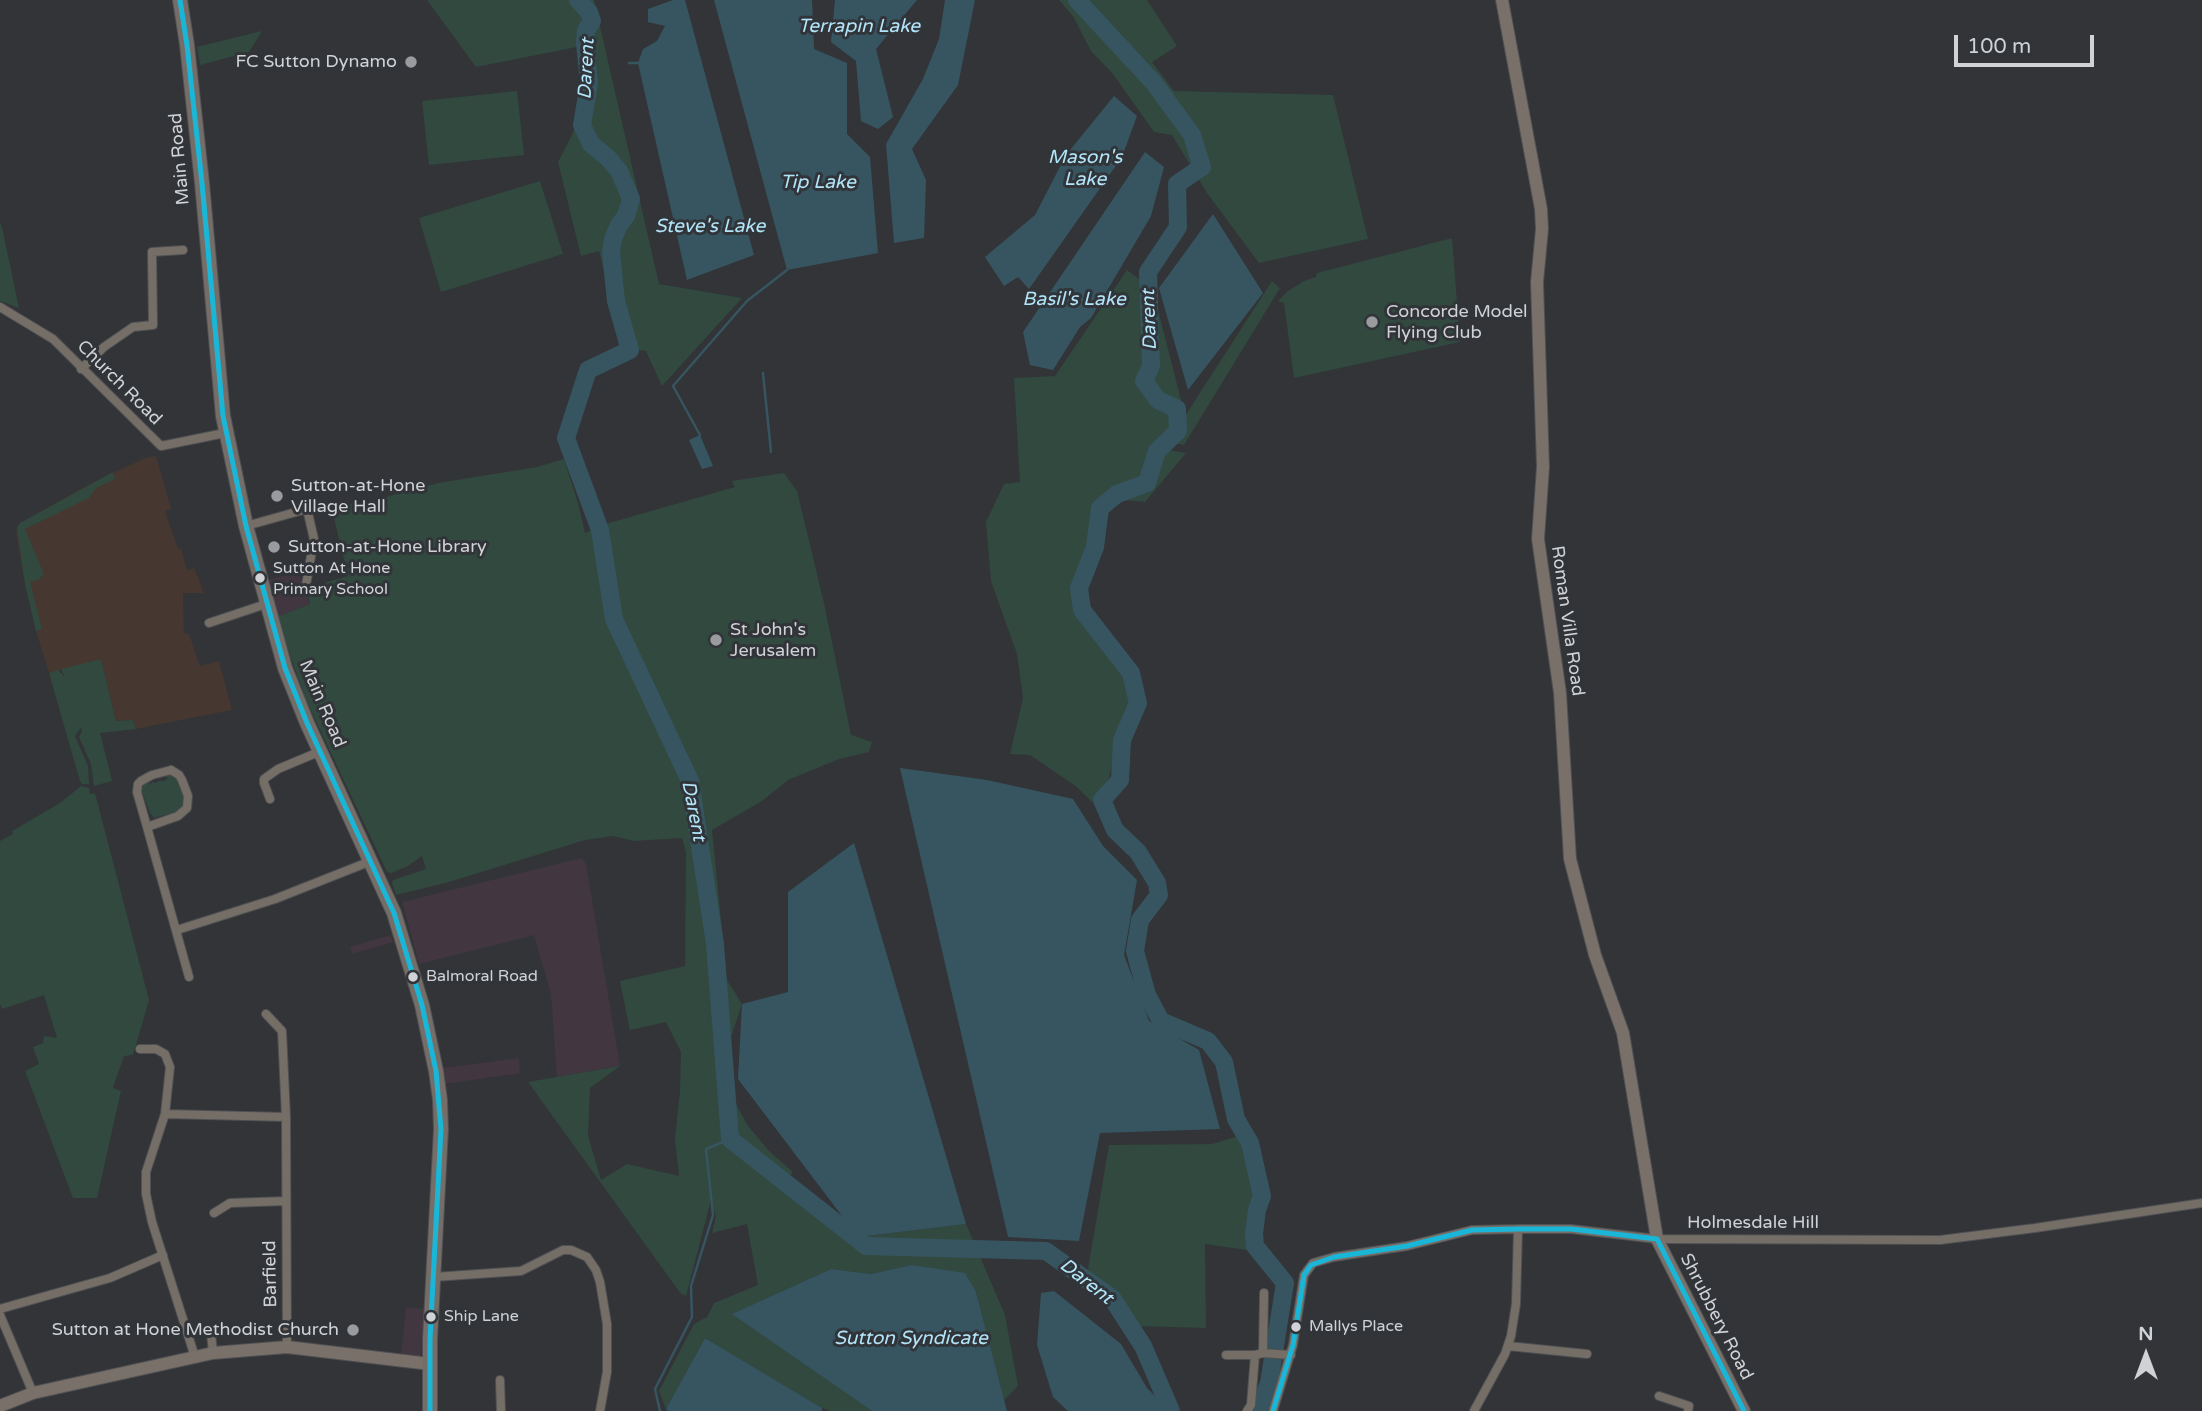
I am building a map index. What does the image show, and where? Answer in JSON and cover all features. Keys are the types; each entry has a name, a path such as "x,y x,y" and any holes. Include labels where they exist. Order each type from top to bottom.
{"main road":[{"name":"Main Road","path":"180,0 202,183 225,433 246,526 285,668 307,723 394,914 412,968 436,1070 441,1129 430,1411"}],"street":[{"name":"Roman Villa Road","path":"1502,0 1541,209 1537,282 1543,467 1538,539 1560,693 1570,859 1595,955 1623,1033 1657,1239"},
{"path":"81,369 104,347 133,327 153,325 152,252 183,250"},
{"name":"Church Road","path":"0,307 53,339 161,446 225,433"},
{"path":"246,526 321,505"},
{"path":"306,585 314,538 307,509"},
{"path":"209,623 267,604"},
{"path":"270,799 264,779 278,769 321,751"},
{"path":"148,827 178,816 187,808 188,796 176,772 159,772 144,779 138,784 137,792 189,977"},
{"path":"177,930 275,899 372,861"},
{"name":"Barfield","path":"266,1014 282,1031 286,1118 287,1348"},
{"path":"140,1049 156,1049 165,1054 170,1067 165,1114 146,1172 146,1194 152,1222 195,1357"},
{"path":"165,1114 286,1118"},
{"path":"214,1213 230,1203 286,1201"},
{"name":"Holmesdale Hill","path":"1287,1355 1297,1328 1303,1280 1307,1269 1313,1263 1407,1246 1472,1230 1571,1229 1657,1239 1940,1240 2202,1203"},
{"path":"1475,1411 1508,1346 1516,1304 1518,1229"},
{"name":"Shrubbery Road","path":"1657,1239 1744,1411"},
{"path":"434,1277 521,1271 564,1250 587,1257 600,1282 607,1324 607,1372 600,1411"},
{"path":"0,1309 110,1278 163,1255"},
{"path":"1247,1411 1251,1405 1263,1354 1264,1293"},
{"path":"0,1315 33,1393"},
{"path":"211,1333 214,1353"},
{"path":"1508,1346 1587,1354"},
{"path":"0,1406 33,1393 214,1353 287,1348 430,1364"},
{"path":"1226,1355 1287,1355 1273,1411"},
{"path":"500,1380 501,1411"},
{"path":"1659,1396 1689,1406 1688,1411"}],"shaded area":[{"path":"156,456 171,509 165,511 178,549 181,548 187,570 194,568 204,593 183,593 184,633 189,634 200,666 219,661 232,710 136,729 133,720 116,721 101,659 49,673 25,584 16,532 20,523 92,483 145,458"},
{"path":"298,571 310,604 276,617 265,581"},
{"path":"582,858 586,864 620,1066 557,1077 551,994 534,935 419,964 402,902"},
{"path":"390,935 393,942 352,954 350,947"},
{"path":"519,1058 520,1073 445,1084 443,1068"},
{"path":"406,1307 425,1309 421,1356 401,1356"}],"green space":[{"path":"427,0 594,0 659,284 742,298 662,386 646,351 623,348 599,251 581,256 558,162 573,133 586,80 582,46 476,67"},
{"path":"1059,0 1147,0 1177,46 1152,62 1174,91 1333,95 1368,239 1259,263 1207,193 1172,135 1154,132 1113,74 1091,51 1073,16"},
{"path":"262,31 249,52 200,65 197,47"},
{"path":"517,91 524,155 429,165 422,101"},
{"path":"540,181 563,254 441,292 419,218"},
{"path":"0,222 3,232 19,308 0,301"},
{"name":"Concorde Model Flying Club","path":"1452,238 1460,342 1294,378 1284,303 1278,301 1288,291 1316,277 1317,273"},
{"path":"1127,270 1153,290 1185,416 1272,281 1280,288 1184,445 1164,441 1157,448 1186,453 1145,502 1099,498 1076,591 1084,623 1129,677 1130,706 1119,734 1109,778 1092,802 1077,787 1030,755 1010,754 1023,698 1017,654 991,581 986,522 1004,484 1020,482 1014,378 1055,376"},
{"path":"564,459 585,533 609,523 735,487 732,481 784,473 797,491 824,603 851,735 872,742 869,752 839,759 788,780 762,801 712,830 727,980 742,1004 725,1055 731,1095 748,1126 770,1152 793,1172 782,1188 854,1247 858,1237 966,1224 1005,1315 1018,1386 1004,1400 976,1292 911,1265 871,1274 831,1269 733,1314 872,1411 831,1411 822,1408 705,1338 666,1409 659,1391 694,1324 707,1317 714,1303 758,1285 747,1224 712,1233 716,1216 711,1200 686,1296 681,1294 528,1082 620,1066 590,1088 588,1136 601,1180 627,1164 679,1176 675,1139 681,1052 666,1022 630,1030 620,981 685,966 686,853 682,838 634,841 613,836 585,840 449,882 396,895 393,880 426,869 422,856 408,866 387,872 307,702 276,617 310,604 306,588 348,576 331,506 367,502 438,483 537,467"},
{"path":"113,472 115,479 96,488 89,498 25,529 44,574 38,580 30,582 42,629 36,631 25,584 17,527"},
{"path":"101,659 116,721 133,720 136,729 100,733 112,781 94,786 91,764 79,737 81,727 75,736 88,766 89,784 82,784 80,781 49,673 58,670 65,677 61,669"},
{"path":"167,773 176,779 183,795 183,805 176,812 154,818 141,789 147,781 150,784 165,781 168,778 164,775"},
{"path":"81,786 89,788 90,794 95,793 149,1000 133,1055 124,1056 113,1088 121,1091 97,1198 73,1198 25,1071 39,1064 33,1047 43,1043 44,1036 57,1038 44,995 2,1009 0,1004 0,841 60,803"},
{"path":"1235,1137 1244,1140 1258,1195 1252,1226 1254,1251 1205,1244 1206,1328 1138,1326 1088,1269 1109,1145 1212,1144"}],"water":[{"name":"Steve's Lake","path":"673,0 685,0 754,255 687,280 638,63 643,49 657,41 665,26 648,22 648,9"},
{"name":"Tip Lake","path":"714,0 812,0 814,49 847,63 847,134 870,157 878,253 787,270"},
{"name":"Terrapin Lake","path":"835,0 917,0 876,49 893,117 878,129 861,121 856,61 831,42"},
{"path":"945,0 975,0 958,85 912,149 926,180 924,238 894,243 886,144 923,79 939,39"},
{"name":"Mason's Lake","path":"1114,96 1137,116 1122,157 1029,289 1018,277 1004,286 985,257 1035,215 1066,155"},
{"name":"Basil's Lake","path":"1145,152 1164,167 1151,216 1091,318 1080,327 1053,370 1030,365 1023,332"},
{"path":"1213,214 1263,293 1188,390 1159,288"},
{"path":"700,435 713,466 702,469 689,440"},
{"path":"900,768 987,780 1073,799 1103,846 1137,880 1124,955 1149,1021 1199,1050 1220,1129 1100,1133 1079,1241 1008,1237"},
{"path":"854,843 966,1224 858,1237 738,1079 742,1004 788,992 788,892"},
{"name":"Sutton Syndicate","path":"911,1265 965,1273 976,1292 1007,1411 872,1411 732,1314 831,1269 871,1274"},
{"path":"1054,1291 1121,1344 1147,1388 1166,1411 1068,1411 1053,1397 1037,1345 1041,1293"},
{"path":"705,1338 822,1408 822,1411 668,1411 666,1409"}],"waterway":[{"name":"Darent","path":"578,0 589,12 592,21 586,30 589,83 582,125 591,144 619,171 631,199 626,216 613,239 611,252 616,301 630,350 588,370 566,438 600,530 614,619 690,781 715,944 730,1139 866,1246 1046,1251 1112,1298 1143,1346 1171,1411"},
{"name":"Darent","path":"1077,0 1154,83 1192,135 1202,167 1177,184 1178,227 1148,272 1151,366 1144,381 1158,400 1177,409 1178,431 1157,451 1147,483 1117,494 1100,508 1095,547 1079,588 1082,610 1131,673 1138,703 1122,740 1120,780 1102,800 1115,830 1138,852 1157,883 1159,895 1140,920 1135,951 1147,995 1161,1021 1208,1041 1224,1062 1236,1119 1250,1143 1262,1196 1257,1210 1255,1246 1285,1283 1269,1383 1258,1411"},
{"path":"629,63 638,63"},
{"path":"700,435 673,386 747,301 787,270"},
{"path":"763,373 771,452"},
{"path":"660,1411 655,1389 692,1317 691,1286 713,1215 706,1149 730,1139"}],"transit line":[{"path":"180,0 202,183 223,416 246,526 285,668 307,723 394,913 422,1005 436,1071 441,1129 430,1339 430,1411"},
{"path":"1273,1411 1293,1345 1304,1275 1311,1265 1334,1257 1407,1246 1472,1230 1518,1229 1571,1229 1657,1239 1744,1411"}],"place":[{"name":"FC Sutton Dynamo","path":"411,62"},
{"name":"Concorde Model Flying Club","path":"1372,322"},
{"name":"Sutton-at-Hone Village Hall","path":"277,496"},
{"name":"Sutton-at-Hone Library","path":"274,547"},
{"name":"Sutton At Hone Primary School","path":"260,578"},
{"name":"St John's Jerusalem","path":"716,640"},
{"name":"Balmoral Road","path":"413,977"},
{"name":"Ship Lane","path":"431,1317"},
{"name":"Mallys Place","path":"1296,1327"},
{"name":"Sutton at Hone Methodist Church","path":"353,1330"}]}
